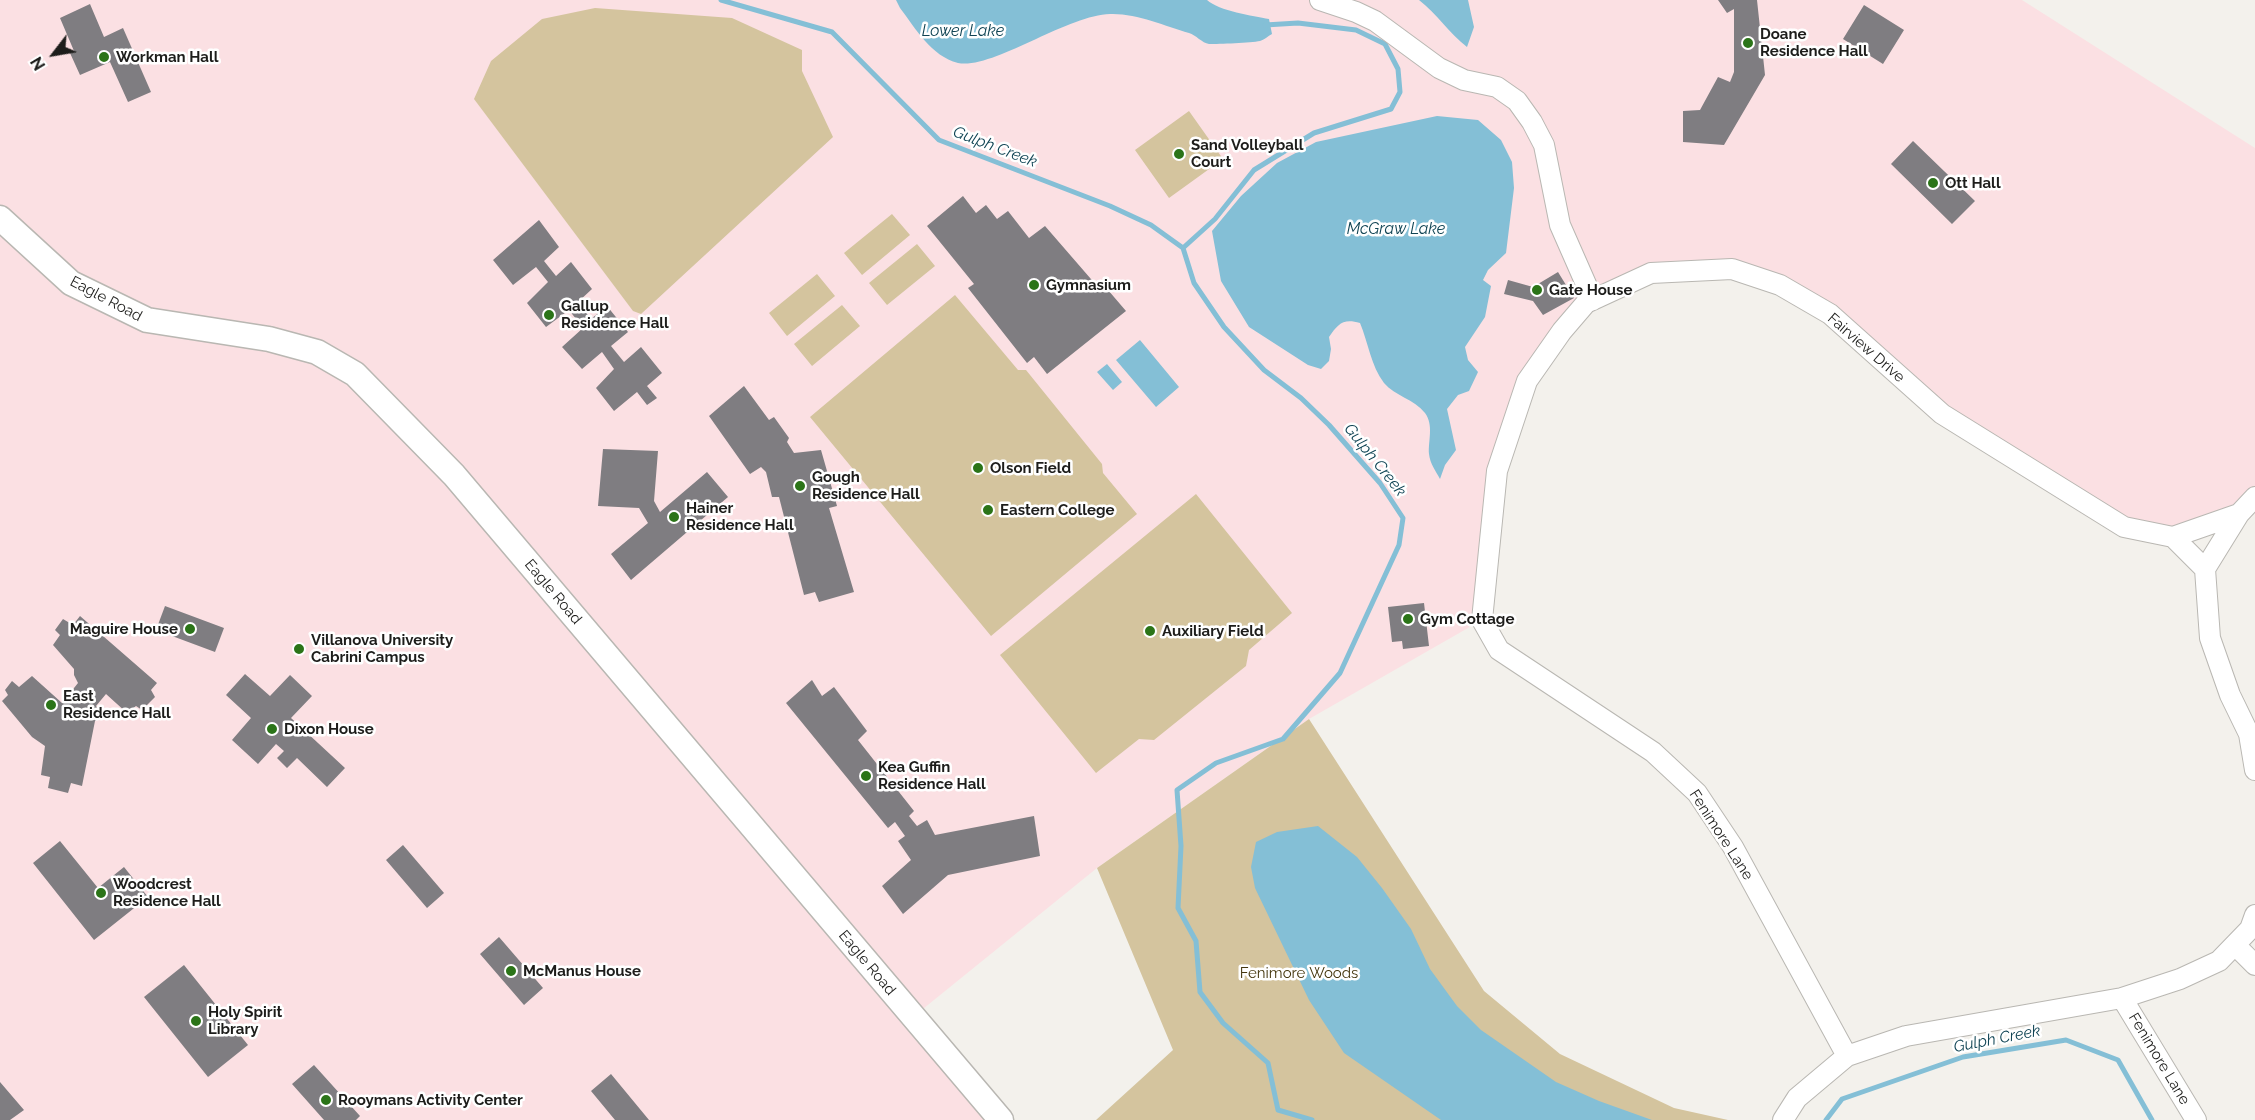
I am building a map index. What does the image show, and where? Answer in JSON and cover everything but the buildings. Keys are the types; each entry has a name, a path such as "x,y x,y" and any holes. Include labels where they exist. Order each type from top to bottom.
{"street":[{"path":"1320,0 1375,21 1439,68 1464,80 1497,87 1517,101 1532,122 1544,145 1560,225 1593,300"},
{"name":"Eagle Road","path":"0,218 72,283 147,320 269,339 317,352 355,374 454,475 1001,1120"},
{"name":"Fairview Drive","path":"1482,620 1497,471 1527,381 1562,331 1587,303 1651,273 1732,269 1780,285 1830,314 1942,414 2124,527 2173,537"},
{"path":"2255,497 2239,514 2205,569 2210,638 2230,695 2252,736 2255,770"},
{"path":"2205,569 2173,537 2239,514"},
{"name":"Fenimore Lane","path":"1482,620 1499,650 1653,752 1697,793 1733,847 1847,1056"},
{"path":"1783,1120 1797,1098 1847,1056 1906,1036 2122,998 2180,979 2219,961 2250,929 2255,915"},
{"path":"2236,946 2255,965"},
{"name":"Fenimore Lane","path":"2122,998 2196,1120"}],"shaded area":[{"name":"Eastern College","path":"0,0 2022,0 2255,148 2255,497 2239,514 2175,528 2116,521 1942,414 1829,314 1733,269 1651,273 1586,303 1527,381 1497,471 1482,620 1309,719 1097,868 913,1017 1000,1120 0,1120"}],"green space":[{"path":"595,8 732,18 802,50 802,71 833,137 641,314 633,311 474,99 491,61 542,19"},
{"name":"Sand Volleyball Court","path":"1189,111 1223,159 1169,198 1135,150"},
{"path":"892,214 910,235 862,275 844,253"},
{"path":"917,244 935,266 887,305 869,283"},
{"path":"817,274 835,296 787,336 769,313"},
{"name":"Olson Field","path":"955,295 1018,370 1026,370 1102,464 1103,473 1137,514 991,636 810,417"},
{"path":"842,305 860,326 812,366 794,344"},
{"name":"Auxiliary Field","path":"1196,494 1292,613 1249,650 1246,666 1154,740 1139,739 1096,773 1000,655"},
{"name":"Fenimore Woods","path":"1309,719 1484,991 1560,1054 1674,1108 1728,1120 1096,1120 1173,1050 1097,868"}],"water":[{"name":"Lower Lake","path":"896,0 1207,0 1228,10 1269,19 1272,34 1256,42 1209,44 1192,34 1150,20 1110,14 1073,23 990,58 973,63 958,63 940,54 925,41"},
{"path":"1419,0 1468,0 1474,27 1467,47 1432,11"},
{"name":"McGraw Lake","path":"1437,116 1478,120 1501,140 1512,162 1514,188 1506,253 1488,270 1483,280 1491,286 1485,317 1465,347 1468,360 1478,372 1469,391 1458,395 1447,409 1456,450 1445,465 1440,479 1430,458 1428,418 1421,408 1384,383 1373,362 1360,323 1349,321 1338,326 1329,337 1331,349 1329,361 1321,369 1308,365 1249,327 1221,281 1212,231 1241,196 1277,163 1316,142"},
{"path":"1140,340 1179,387 1156,407 1116,360"},
{"path":"1107,364 1122,382 1113,390 1097,372"},
{"path":"1318,826 1357,857 1382,888 1411,929 1430,969 1457,1006 1481,1030 1556,1082 1599,1101 1652,1120 1441,1120 1344,1053 1309,1000 1255,888 1251,867 1256,842 1277,832"}],"waterway":[{"name":"Gulph Creek","path":"721,0 832,32 939,140 1110,206 1151,225 1183,248 1194,283 1224,327 1264,370 1301,398 1329,425 1380,483 1403,518 1399,545 1340,673 1283,739 1216,763 1177,790 1181,846 1178,908 1196,941 1200,992 1223,1023 1268,1063 1278,1110 1312,1120"},
{"path":"1183,248 1215,219 1254,170 1314,133 1391,109 1400,92 1398,69 1385,44 1356,30 1298,23 1265,25"},
{"name":"Gulph Creek","path":"1826,1120 1842,1099 1963,1057 2066,1040 2118,1060 2152,1120"}],"place":[{"name":"Doane Residence Hall","path":"1748,43"},
{"name":"Workman Hall","path":"104,57"},
{"name":"Sand Volleyball Court","path":"1179,154"},
{"name":"Ott Hall","path":"1933,183"},
{"name":"Gymnasium","path":"1034,285"},
{"name":"Gate House","path":"1537,290"},
{"name":"Gallup Residence Hall","path":"549,315"},
{"name":"Olson Field","path":"978,468"},
{"name":"Gough Residence Hall","path":"800,486"},
{"name":"Eastern College","path":"988,510"},
{"name":"Hainer Residence Hall","path":"674,517"},
{"name":"Gym Cottage","path":"1408,619"},
{"name":"Maguire House","path":"190,629"},
{"name":"Auxiliary Field","path":"1150,631"},
{"name":"Villanova University Cabrini Campus","path":"299,649"},
{"name":"East Residence Hall","path":"51,705"},
{"name":"Dixon House","path":"272,729"},
{"name":"Kea Guffin Residence Hall","path":"866,776"},
{"name":"Woodcrest Residence Hall","path":"101,893"},
{"name":"McManus House","path":"511,971"},
{"name":"Holy Spirit Library","path":"196,1021"},
{"name":"Rooymans Activity Center","path":"326,1100"}]}
